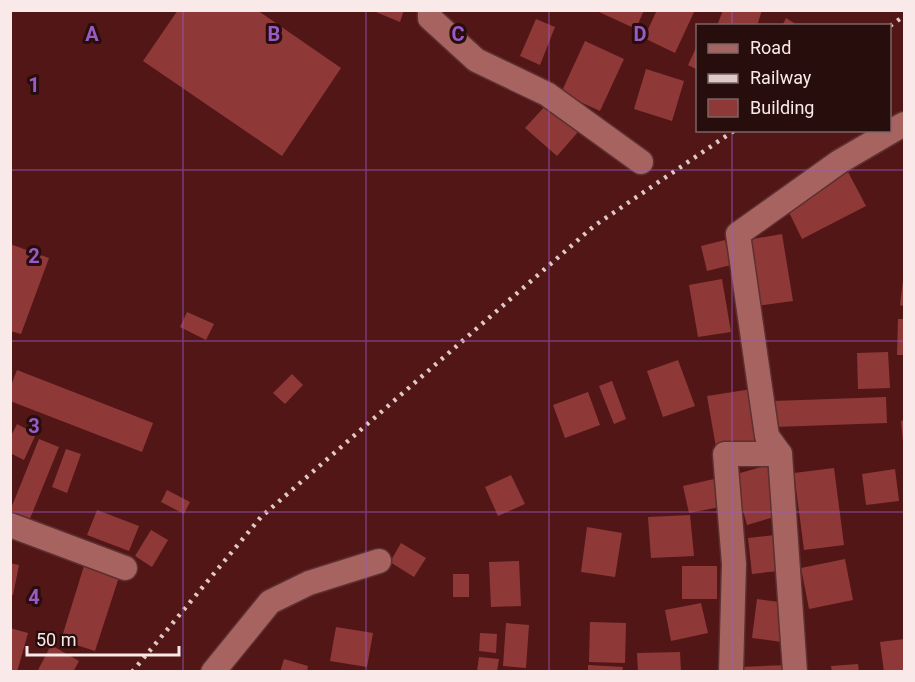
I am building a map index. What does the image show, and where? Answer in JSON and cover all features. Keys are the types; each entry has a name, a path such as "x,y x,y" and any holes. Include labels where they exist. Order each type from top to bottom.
{"street":[{"path":"430,10 430,18 476,60 547,94 640,162"},
{"path":"891,132 904,124"},
{"path":"795,672 780,454 767,436 738,234 839,162 890,132"},
{"path":"731,672 734,564 725,454 780,454"},
{"path":"10,525 125,568"},
{"path":"213,672 270,602 309,583 379,561"}],"building":[{"path":"178,10 257,10 341,68 282,156 143,61"},
{"path":"371,10 404,10 400,22"},
{"path":"600,10 644,10 636,29 599,12"},
{"path":"657,10 695,10 675,53 644,38"},
{"path":"723,10 762,10 758,24 718,24"},
{"path":"786,18 796,24 783,24"},
{"path":"536,19 555,27 540,65 520,56"},
{"path":"585,41 624,59 600,111 561,93"},
{"path":"696,48 696,69 688,65"},
{"path":"646,69 684,81 672,121 634,109"},
{"path":"547,104 578,132 557,156 525,128"},
{"path":"847,170 866,206 802,239 784,202"},
{"path":"782,234 793,301 757,306 747,240"},
{"path":"725,240 731,265 707,271 701,246"},
{"path":"10,244 49,258 21,334 10,331"},
{"path":"722,279 731,332 698,337 689,285"},
{"path":"904,280 904,306 900,305"},
{"path":"187,312 214,324 206,340 180,327"},
{"path":"898,319 904,319 904,355 897,355"},
{"path":"888,352 890,388 858,389 857,353"},
{"path":"678,360 695,406 663,417 647,371"},
{"path":"17,370 153,423 142,452 10,401 10,388"},
{"path":"292,374 303,385 285,404 273,393"},
{"path":"612,381 626,419 614,424 599,386"},
{"path":"752,389 762,445 717,453 707,396"},
{"path":"588,392 600,425 565,438 553,405"},
{"path":"886,397 887,423 774,427 773,401"},
{"path":"904,420 904,442 903,442 901,421"},
{"path":"17,424 36,434 24,460 10,453 10,438"},
{"path":"39,439 59,447 29,521 10,511"},
{"path":"66,449 81,454 67,493 52,487"},
{"path":"768,465 781,515 747,525 733,475"},
{"path":"834,468 844,545 804,550 794,473"},
{"path":"895,469 899,501 866,505 862,474"},
{"path":"511,475 525,504 498,516 485,487"},
{"path":"714,479 720,507 689,513 683,486"},
{"path":"167,490 190,502 184,514 161,502"},
{"path":"97,510 139,526 129,551 87,535"},
{"path":"690,515 694,556 651,558 648,517"},
{"path":"587,527 622,533 615,577 581,572"},
{"path":"151,530 168,540 152,567 135,556"},
{"path":"783,534 787,570 752,574 748,538"},
{"path":"401,543 426,558 414,577 390,562"},
{"path":"845,559 853,600 809,609 801,568"},
{"path":"519,561 521,606 491,607 489,562"},
{"path":"10,563 19,565 13,595 10,595"},
{"path":"84,566 119,577 95,651 61,640"},
{"path":"682,566 717,566 717,599 682,599"},
{"path":"453,574 469,574 469,597 453,597"},
{"path":"757,599 787,603 782,642 752,638"},
{"path":"701,603 708,633 671,641 665,610"},
{"path":"590,622 626,623 625,663 589,662"},
{"path":"506,623 529,625 526,668 503,666"},
{"path":"336,627 373,633 367,667 330,661"},
{"path":"10,628 28,633 17,672 10,672"},
{"path":"480,633 497,634 496,653 479,651"},
{"path":"904,639 904,672 884,672 880,642"},
{"path":"51,645 79,661 73,672 37,672"},
{"path":"680,652 681,672 638,672 637,653"},
{"path":"479,657 499,659 497,672 477,671"},
{"path":"284,659 308,666 307,672 280,672"},
{"path":"858,664 859,672 832,672 831,666"},
{"path":"588,665 623,667 622,672 588,672"},
{"path":"786,665 786,672 741,672 740,667"}],"railway":[{"path":"891,25 904,16"},
{"path":"132,672 261,517 594,226 732,132"}]}
